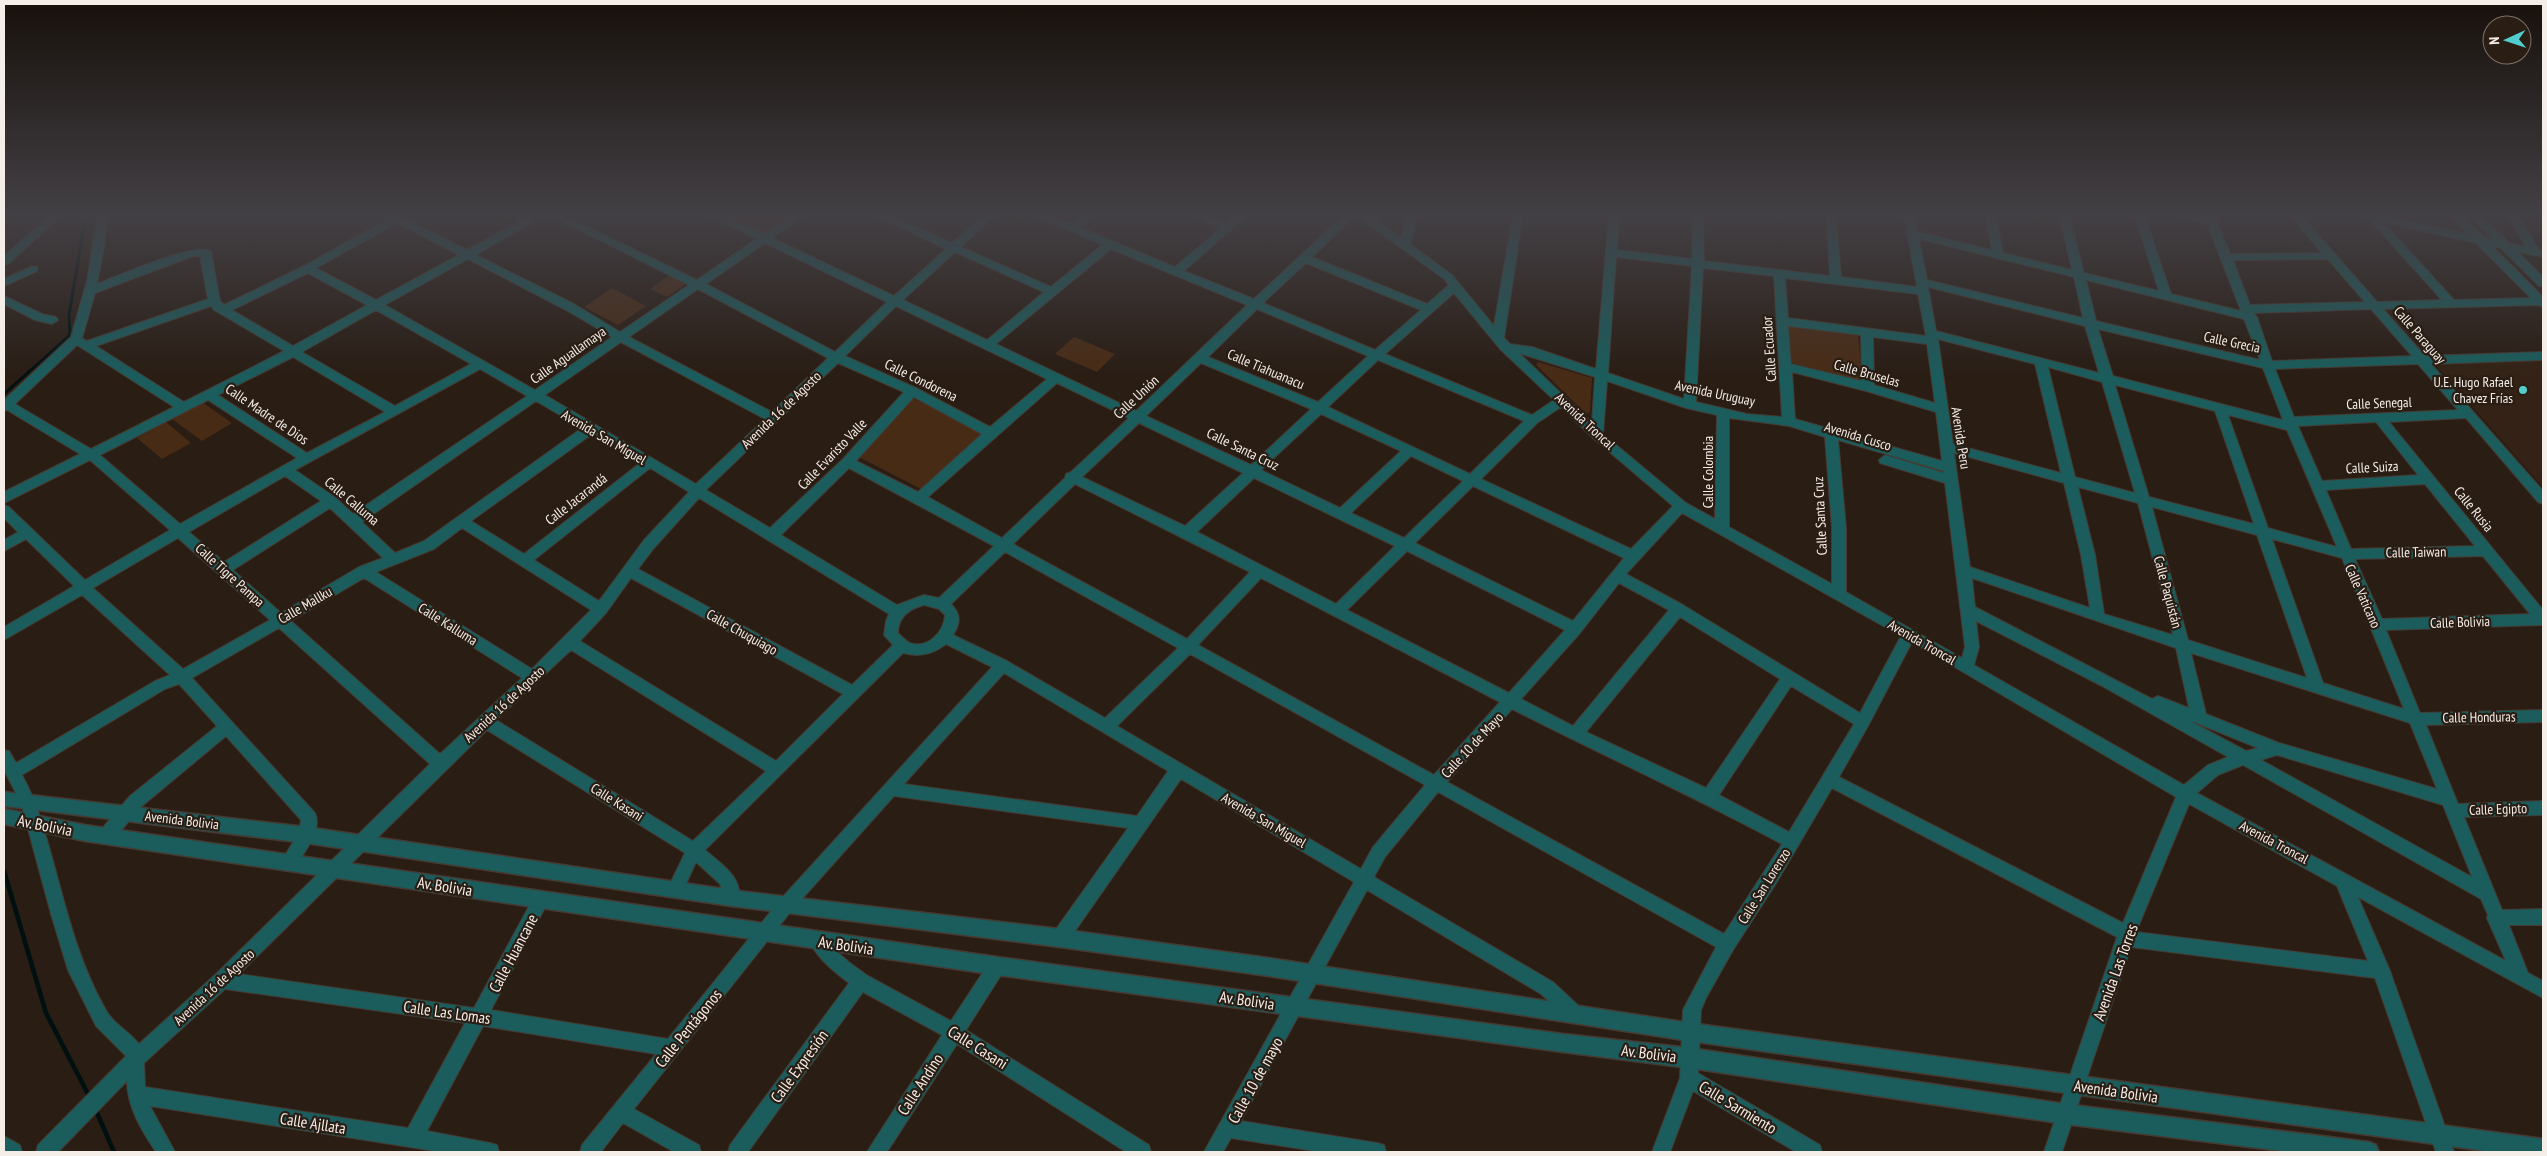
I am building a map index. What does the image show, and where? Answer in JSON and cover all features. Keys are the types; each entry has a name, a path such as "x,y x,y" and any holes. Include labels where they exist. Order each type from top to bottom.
{"street":[{"path":"82,342 96,268"},
{"path":"92,290 154,268"},
{"path":"208,268 214,301 224,310 396,412"},
{"path":"224,310 308,268"},
{"name":"Avenida San Miguel","path":"308,268 480,364 772,535 897,612"},
{"path":"4,498 210,395 446,268"},
{"path":"491,268 570,307 620,337 772,417"},
{"name":"Calle Condorena","path":"664,268 836,357 912,390 991,433"},
{"name":"Calle Aguallamaya","path":"353,521 720,268"},
{"name":"Calle Santa Cruz","path":"828,268 1342,514 1575,629"},
{"name":"Avenida 16 de Agosto","path":"45,1152 136,1059 222,980 440,764 570,642 601,609 649,544 697,491 772,417 931,268"},
{"path":"998,268 1053,292"},
{"path":"989,344 1082,268"},
{"path":"1166,268 1533,420"},
{"path":"1176,272 1181,268"},
{"name":"Calle Unión","path":"943,603 1071,477 1138,417 1294,268"},
{"path":"1328,268 1429,309"},
{"name":"Avenida Troncal","path":"1436,268 1448,277 1501,343 1597,434 1681,506 1909,634 2185,794 2342,878 2521,976 2543,990"},
{"path":"1501,343 1511,268"},
{"path":"1597,434 1610,268"},
{"path":"1690,405 1698,268"},
{"name":"Calle Grecia","path":"1734,268 1836,280 1923,287 2269,365 2543,356"},
{"path":"1835,268 1836,280"},
{"name":"Avenida Peru","path":"1919,268 1948,447 1964,570 1966,609 1972,647 1966,668"},
{"path":"2050,268 2166,296 2249,313 2373,305 2543,302"},
{"name":"Calle Paquistán","path":"2076,268 2107,380 2144,500 2182,643 2199,718"},
{"path":"2156,268 2166,296"},
{"name":"Calle Vaticano","path":"2231,268 2316,486 2377,625 2495,918 2521,976"},
{"name":"Calle Paraguay","path":"2341,268 2543,499"},
{"path":"2418,268 2451,303"},
{"path":"2508,268 2543,302"},
{"path":"2528,268 2543,283"},
{"path":"4,283 33,269"},
{"name":"Calle Ecuador","path":"1779,273 1789,422"},
{"path":"1187,533 1375,356 1455,286"},
{"path":"4,300 39,317 52,320"},
{"path":"5,406 82,342 214,301"},
{"path":"1782,321 1867,333 1931,337 2040,361 2220,409 2291,424"},
{"path":"1867,333 1868,387"},
{"path":"82,342 185,408"},
{"name":"Avenida Uruguay","path":"1501,343 1522,348 1690,405 1723,414 1789,422 1831,440"},
{"name":"Calle Tiahuanacu","path":"1200,358 1320,408 1634,556"},
{"path":"2040,361 2088,555 2098,617"},
{"path":"4,634 178,529 396,412 480,364"},
{"name":"Calle Bruselas","path":"1784,366 1868,387 1941,410"},
{"path":"919,498 1056,378"},
{"name":"Calle Evaristo Valle","path":"772,535 848,462 912,390"},
{"name":"Calle Madre de Dios","path":"210,395 307,459"},
{"path":"1338,610 1533,420 1562,401"},
{"name":"Calle Tigre Pampa","path":"5,406 92,455 280,619 440,764"},
{"path":"2220,409 2317,687"},
{"name":"Calle Colombia","path":"1722,530 1723,414"},
{"name":"Calle Senegal","path":"2291,424 2469,414"},
{"name":"Avenida Cusco","path":"1756,418 1951,474"},
{"name":"Calle Rusia","path":"2379,418 2543,619"},
{"name":"Calle Mallku","path":"13,773 160,685 182,677 364,571 429,545 590,429"},
{"name":"Calle Santa Cruz","path":"1831,440 1839,528 1839,595"},
{"name":"Calle Taiwan","path":"1948,447 2345,554 2487,551"},
{"path":"1342,514 1410,450"},
{"path":"848,462 1004,544 1727,944"},
{"name":"Calle Jacarandá","path":"524,561 648,463"},
{"name":"Calle Calluma","path":"286,470 331,500 394,560"},
{"path":"1071,477 1187,533 1575,734 1709,797 1791,841"},
{"name":"Calle Suiza","path":"2316,486 2429,479"},
{"path":"223,569 331,500"},
{"name":"Calle 10 de Mayo","path":"1296,1006 1379,852 1436,783 1575,629 1634,556 1681,506"},
{"path":"4,510 83,588 182,677 309,818 310,824 306,834 289,862"},
{"path":"462,522 601,609"},
{"path":"4,546 26,533"},
{"name":"Calle Chuquiago","path":"630,570 854,693"},
{"name":"Calle Honduras","path":"1964,570 2098,617 2416,719 2543,716"},
{"name":"Calle Kalluma","path":"364,571 533,678"},
{"path":"1106,727 1188,647 1259,571"},
{"path":"1618,576 1678,609 1863,722"},
{"path":"924,600 943,603 953,615 951,630 946,638 938,644 910,649 901,646 891,634 892,619 897,612 914,602 924,600"},
{"path":"1575,734 1678,609"},
{"path":"1966,609 2104,680 2486,893"},
{"name":"Calle Bolivia","path":"2377,625 2543,619"},
{"name":"Calle San Lorenzo","path":"1661,1152 1689,1078 1692,1010 1700,992 1727,944 1769,880 1830,779 1863,722 1909,634"},
{"name":"Avenida San Miguel","path":"946,638 1002,666 1364,878 1547,988 1575,1014"},
{"path":"570,642 777,770"},
{"path":"675,890 694,850 901,646"},
{"name":"Calle Pentágonos","path":"589,1152 786,905 1002,666"},
{"path":"1709,797 1789,676"},
{"path":"2104,680 2277,750 2450,805"},
{"name":"Calle Kasani","path":"485,721 694,850 725,876 730,888 731,898"},
{"path":"106,836 124,814 149,790 227,727"},
{"path":"2185,794 2214,770 2244,758 2277,750"},
{"path":"4,756 30,802 59,914 77,970 102,1020 132,1047 136,1059 134,1080 136,1095 148,1123 166,1152"},
{"path":"1060,938 1178,770"},
{"path":"1830,779 2127,936 2381,971"},
{"path":"889,789 1139,824"},
{"name":"Avenida Las Torres","path":"2053,1152 2127,936 2185,794"},
{"name":"Avenida Bolivia","path":"4,799 306,834 359,843"},
{"name":"Calle Egipto","path":"2450,805 2543,808"},
{"name":"Av. Bolivia","path":"4,817 106,836 764,933 997,966 1690,1058"},
{"name":"Av. Bolivia","path":"359,843 731,898 1060,938 1314,973 1690,1032"},
{"path":"2342,878 2381,971 2442,1144"},
{"name":"Calle Huancane","path":"413,1138 541,900"},
{"path":"2495,918 2543,917"},
{"name":"Calle Casani","path":"817,940 826,955 861,980 954,1032 1142,1152"},
{"name":"Calle Andino","path":"876,1152 997,966"},
{"name":"Calle Las Lomas","path":"222,980 479,1017 672,1048"},
{"name":"Calle Expresión","path":"737,1152 861,980"},
{"name":"Calle 10 de mayo","path":"1213,1152 1296,1006"},
{"name":"Avenida Bolivia","path":"1690,1032 2075,1086 2442,1144 2543,1149"},
{"name":"Avenida Bolivia","path":"1690,1058 2065,1114 2369,1152"},
{"name":"Calle Sarmiento","path":"1689,1078 1813,1152"},
{"name":"Calle Ajllata","path":"136,1095 413,1138 490,1152"},
{"path":"621,1112 692,1152"},
{"path":"1228,1128 1368,1152"},
{"path":"4,1145 13,1152"}],"shaded area":[{"path":"670,275 687,283 667,297 650,289"},
{"path":"612,288 646,306 618,325 584,307"},
{"path":"1786,324 1858,334 1862,381 1788,362"},
{"path":"1074,337 1115,354 1097,372 1055,354"},
{"path":"2543,358 2543,487 2433,362"},
{"path":"1538,362 1592,378 1590,412 1586,414 1536,365"},
{"path":"913,398 984,433 923,490 859,457"},
{"path":"202,402 232,423 202,441 172,419"},
{"path":"166,422 191,443 162,459 137,438"}],"waterway":[{"path":"4,394 70,335 69,315 77,268"},
{"path":"4,871 46,1013 90,1098"},
{"path":"95,1108 114,1152"}],"place":[{"name":"U.E. Hugo Rafael Chavez Frías","path":"2523,390"}]}
